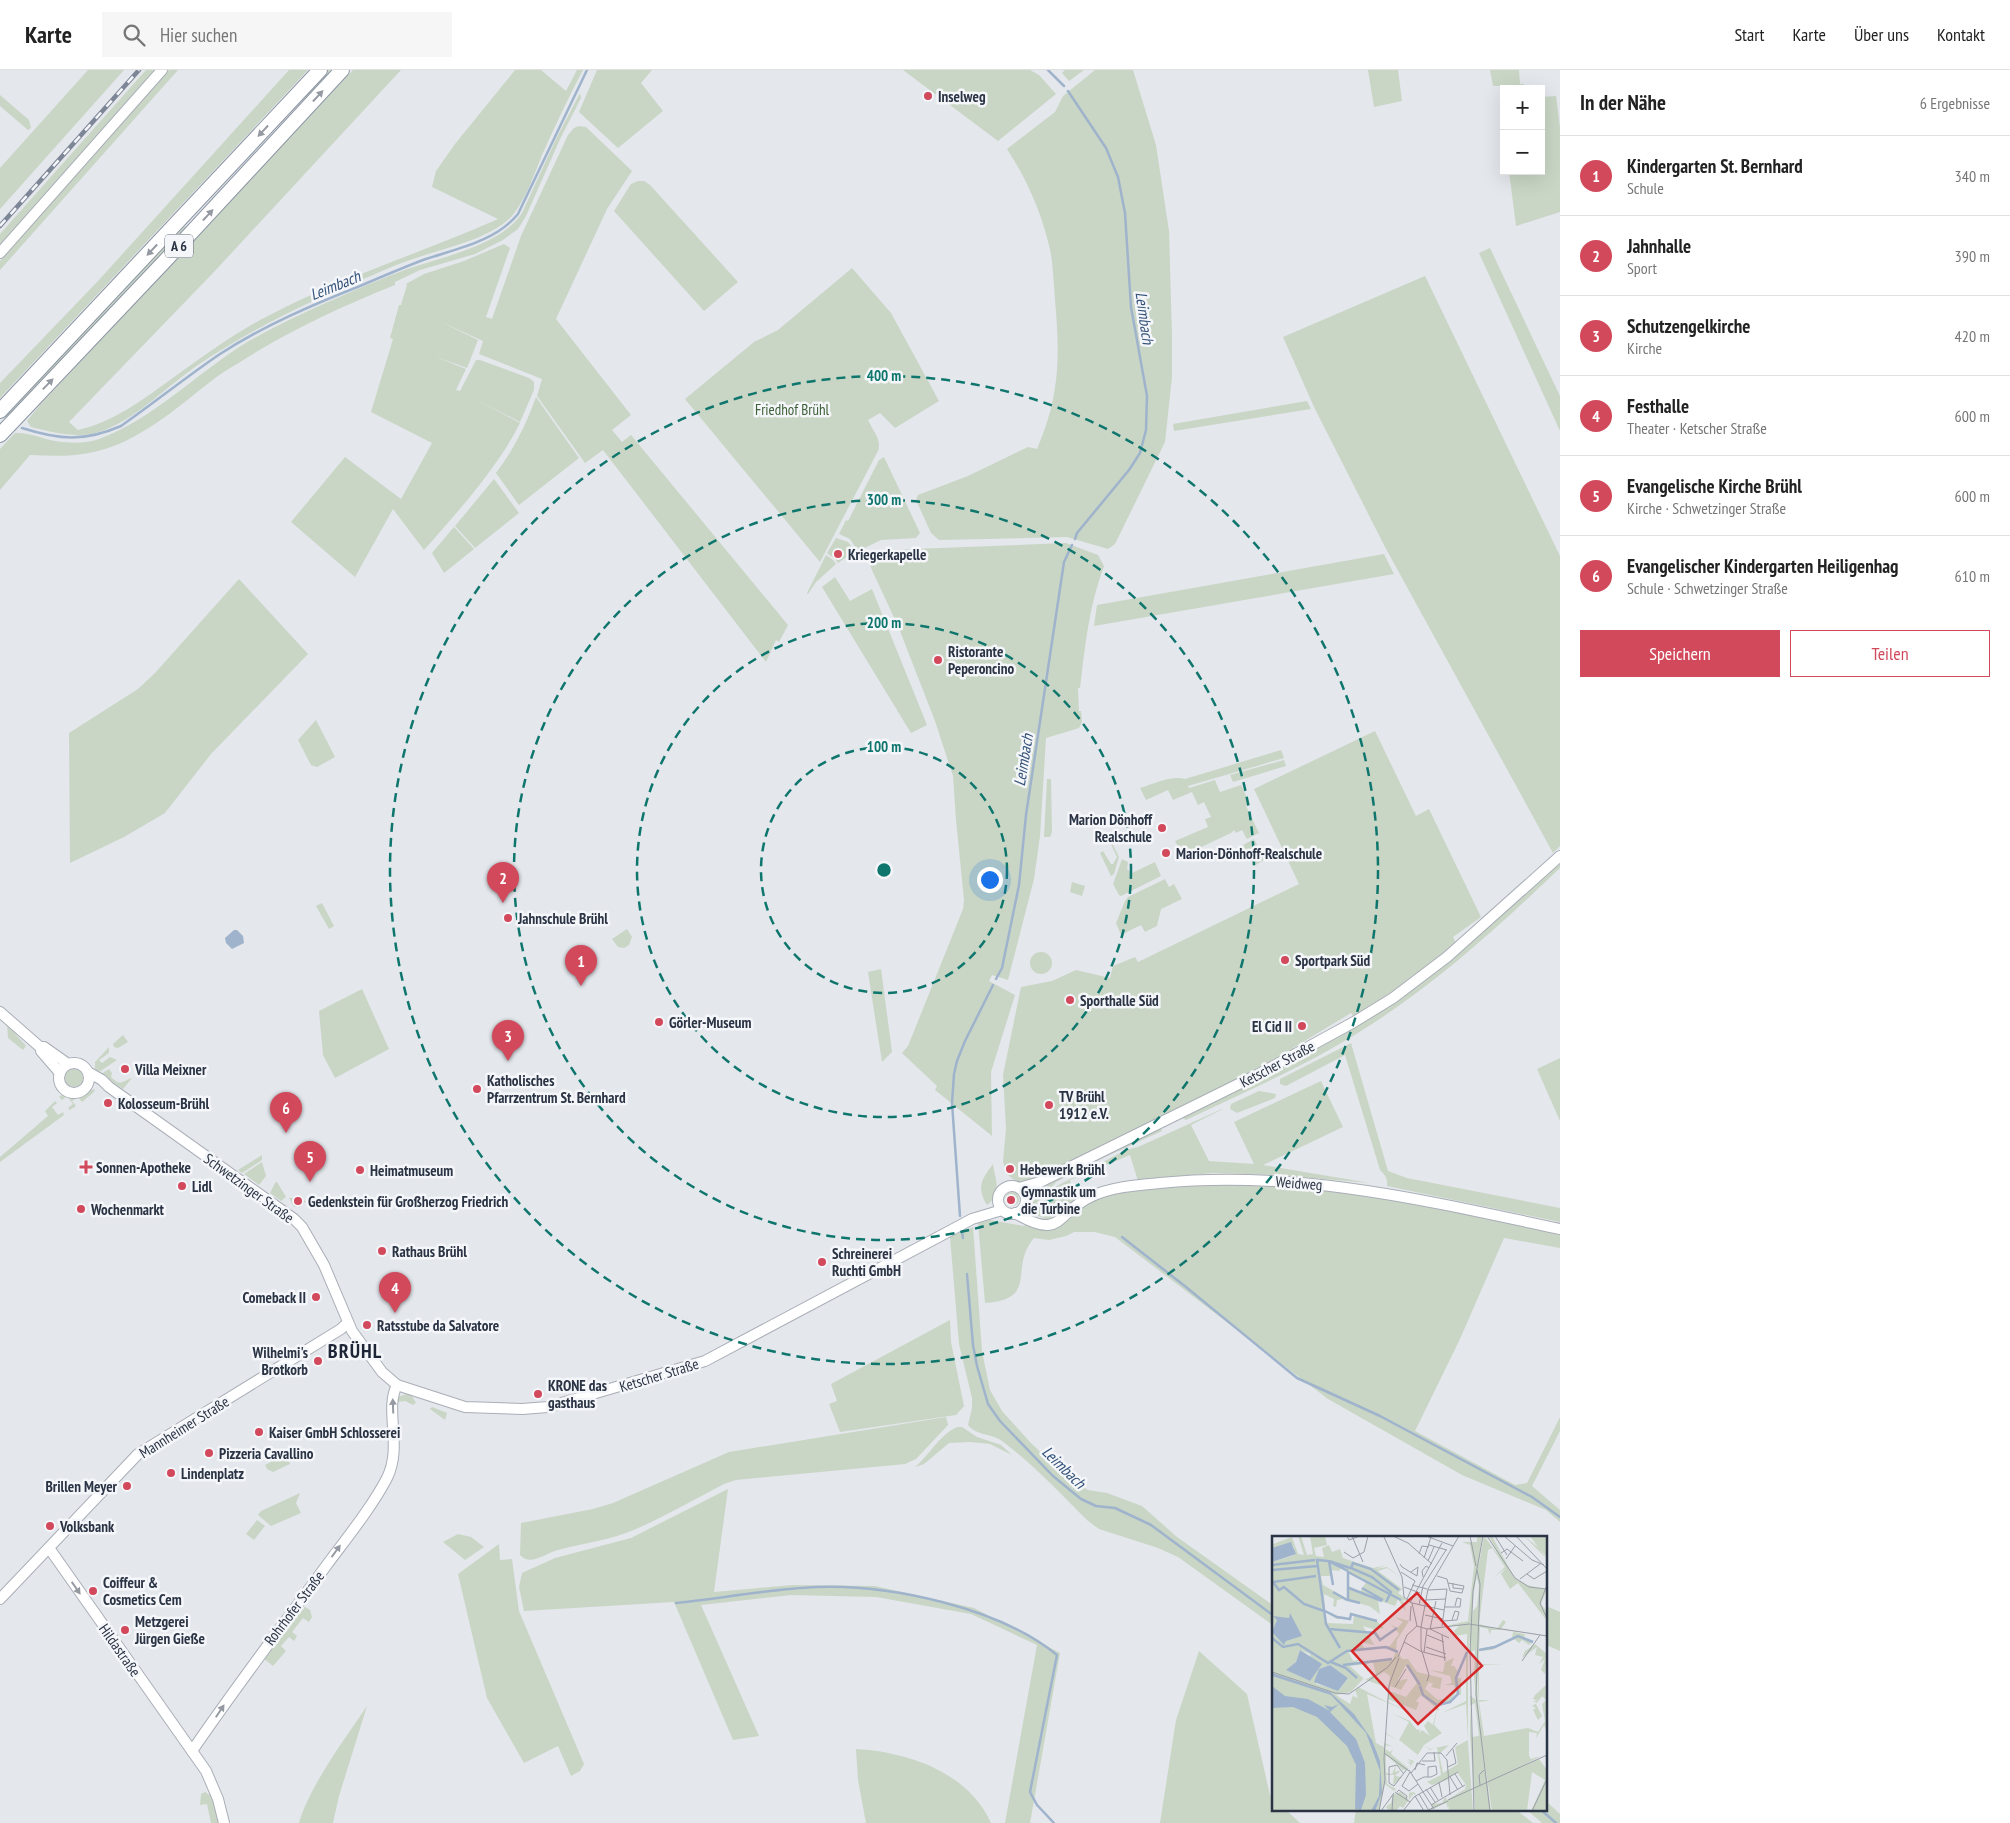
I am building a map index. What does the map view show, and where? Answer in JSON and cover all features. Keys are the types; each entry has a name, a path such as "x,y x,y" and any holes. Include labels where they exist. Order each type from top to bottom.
{"highway":[{"name":"A 6","path":"0,411 320,70"},
{"name":"A 6","path":"0,435 342,70"}],"main road":[{"path":"0,253 162,70"},
{"name":"Ketscher Straße","path":"1023,1197 1040,1182 1259,1074 1354,1022 1415,982 1495,915 1560,856"},
{"path":"0,1012 40,1047 41,1051 60,1073 60,1085 67,1092 81,1092 87,1086 88,1072 78,1064 68,1064 44,1047 40,1047"},
{"path":"60,1073 68,1064"},
{"name":"Schwetzinger Straße","path":"88,1072 102,1080 109,1087 294,1219 302,1227 324,1265 347,1323"},
{"path":"87,1086 109,1087"},
{"name":"Weidweg","path":"1044,1224 1057,1223 1082,1202 1109,1190 1159,1183 1224,1179 1276,1181 1370,1190 1560,1229"},
{"path":"1015,1186 1031,1214 1044,1224 1034,1223 1015,1213 1011,1214 1002,1210 998,1200 1001,1190 1005,1187 1015,1186"},
{"path":"1015,1213 1023,1197"},
{"name":"Ketscher Straße","path":"347,1323 382,1372 397,1385 465,1407 522,1409 548,1407 705,1361 965,1222 998,1200"},
{"name":"Ketscher Straße","path":"965,1222 1002,1210"},
{"name":"Mannheimer Straße","path":"0,1599 138,1454 341,1329 347,1323"},
{"name":"Rohrhofer Straße","path":"192,1751 239,1683 338,1549 386,1479 394,1454 392,1394 397,1385"},
{"name":"Hildastraße","path":"49,1548 192,1751"},
{"path":"192,1751 206,1771 224,1823"}],"green space":[{"path":"88,70 124,70 0,209 0,168"},
{"path":"146,70 156,70 0,249 0,234"},
{"path":"169,70 178,70 0,270 0,261"},
{"path":"289,70 308,70 0,398 0,383 98,281"},
{"path":"327,70 334,70 304,103 300,100"},
{"path":"353,70 401,70 213,273 69,422 78,430 103,422 126,410 230,338 268,316 324,289 498,219 432,187 436,171 455,144 515,70 541,70 566,91 577,70 583,70 552,133 526,195 512,216 503,224 481,236 390,268 328,294 283,316 240,339 198,365 153,400 118,424 105,430 86,435 77,435 31,427 27,421 39,406"},
{"path":"597,70 652,70 641,83 663,111 618,148 579,112"},
{"path":"903,70 1030,70 1039,75 1056,94 998,141"},
{"path":"1065,70 1084,70 1069,81 1062,73"},
{"path":"1095,70 1133,70 1156,145 1169,231 1172,377 1165,442 1115,544 1108,549 1067,537 939,540 931,533 916,500 918,495 968,476 1028,447 1037,449 1045,430 1054,393 1058,358 1057,320 1051,254 1044,226 1034,199 1007,149 1055,112 1063,96"},
{"path":"1368,70 1398,70 1402,101 1374,107"},
{"path":"1490,70 1519,70 1520,84 1524,84 1524,85 1493,86"},
{"path":"580,93 581,98 561,137 526,216 518,229 503,240 475,254 420,270 395,282 395,285 339,309 284,336 224,372 156,423 126,441 86,454 62,456 30,455 0,490 0,449 15,433 24,433 66,442 94,441 99,439 138,420 226,356 272,328 376,281 467,250 499,234 522,213 556,139"},
{"path":"0,95 29,120 31,128 28,130 0,106"},
{"path":"1556,96 1560,127 1560,212 1516,226 1510,175 1545,175 1545,97"},
{"path":"579,126 586,127 632,171 607,209 556,319 631,415 612,430 622,442 631,435 788,625 779,642 776,640 766,662 603,450 585,463 537,396 542,379 479,354 483,341 441,322 478,340 467,368 434,356 466,369 456,390 460,391 476,360 529,378 534,382 534,390 520,422 475,399 520,423 489,473 424,550 393,509 355,577 291,522 345,457 401,499 432,443 371,412 393,339 390,338 406,284 424,274 464,261 504,244 510,248 486,317 492,319 521,236 568,135 574,128"},
{"path":"644,181 650,185 738,282 704,311 614,211 631,184"},
{"path":"185,226 187,228 9,418 3,416 175,235"},
{"path":"1490,248 1560,396 1560,431 1479,253"},
{"name":"Friedhof Brühl","path":"852,268 891,313 939,401 895,428 880,413 868,420 878,439 878,451 820,562 685,399 754,342 778,330"},
{"path":"1425,276 1560,556 1560,846 1553,853 1385,547 1314,407 1283,337"},
{"path":"536,397 579,458 519,505 496,473 519,436"},
{"path":"1307,401 1311,409 1174,431 1173,424"},
{"path":"884,457 920,533 916,538 881,540 858,551 850,539 839,534 846,520 848,521 879,460"},
{"path":"494,479 519,513 475,548 455,526"},
{"path":"454,527 474,549 444,573 432,553"},
{"path":"836,538 848,542 855,551 838,563 827,553"},
{"path":"1066,543 1098,555 1104,566 1091,611 1080,688 1078,688 1079,711 1081,711 1082,722 1079,728 1046,738 1040,836 1034,879 1008,980 992,975 989,981 1015,995 991,1072 992,1136 935,1090 937,1086 902,1053 908,1046 963,909 964,900 953,776 935,721 898,626 871,568 869,557 887,550"},
{"path":"1384,554 1394,574 1094,626 1097,605"},
{"path":"826,555 836,564 816,582 808,594 807,593"},
{"path":"835,577 850,601 872,589 927,725 911,733 822,587"},
{"path":"239,579 308,654 211,754 165,813 124,837 70,863 69,733 138,689 155,673"},
{"path":"316,720 335,757 317,767 311,765 298,740"},
{"name":"Sportpark Süd","path":"1375,731 1416,816 1429,809 1481,917 1453,937 1456,943 1432,963 1354,1017 1351,1013 1293,1048 1294,1050 1124,1136 1023,1183 1015,1181 1007,1174 1003,1162 1006,1128 1003,1075 1021,987 1052,981 1076,970 1110,978 1113,966 1135,957 1138,962 1299,884 1254,789"},
{"path":"1281,750 1284,758 1188,786 1189,788 1215,780 1220,792 1241,785 1250,804 1246,806 1259,833 1247,839 1242,830 1236,833 1234,830 1193,851 1194,853 1184,858 1175,841 1208,827 1205,819 1211,817 1204,802 1198,805 1192,792 1173,800 1168,790 1146,800 1140,788 1168,779 1185,779"},
{"path":"1284,760 1286,766 1233,782 1230,775"},
{"path":"1047,779 1051,779 1052,832 1050,837 1044,837"},
{"path":"1254,839 1264,860 1254,866 1243,845"},
{"path":"1112,843 1119,857 1114,874 1111,876 1100,853 1103,851 1111,864 1113,864 1117,857"},
{"path":"1122,859 1128,862 1127,869 1132,873 1155,862 1161,876 1121,896 1113,884"},
{"path":"1560,860 1560,868 1489,934 1440,975 1388,1013 1340,1044 1297,1067 1186,1120 1182,1118 1325,1045 1397,1001 1469,944"},
{"path":"1165,879 1169,887 1174,884 1182,899 1161,909 1157,926 1145,932 1141,925 1121,935 1116,923 1128,897"},
{"path":"1072,882 1085,886 1082,896 1070,892"},
{"path":"322,903 334,926 329,929 316,906"},
{"path":"627,929 632,937 629,945 624,948 618,947 612,939"},
{"path":"1041,952 1049,955 1052,963 1049,971 1041,974 1033,971 1030,963 1033,955"},
{"path":"881,969 892,1052 882,1062 868,972"},
{"path":"362,989 389,1049 335,1078 323,1055 319,1011"},
{"path":"7,1024 26,1046 23,1050 8,1038"},
{"path":"123,1035 128,1042 118,1048 114,1047 113,1044"},
{"path":"1351,1043 1388,1171 1407,1178 1560,1208 1560,1222 1387,1186 1387,1179 1380,1170 1345,1055 1286,1086 1280,1084 1280,1079"},
{"path":"109,1047 109,1053 99,1060 102,1063 110,1057 117,1060 99,1072 95,1069 95,1062"},
{"path":"1560,1058 1560,1121 1537,1069"},
{"path":"74,1069 82,1074 83,1078 78,1086 74,1087 66,1082 65,1078 70,1070"},
{"path":"109,1069 112,1073 111,1077 119,1083 132,1078 123,1089 101,1074"},
{"path":"1321,1081 1343,1127 1263,1165 1370,1183 1278,1175 1212,1173 1138,1181 1130,1155 1070,1180 1072,1191 1090,1187 1091,1192 1064,1212 1048,1220 1034,1214 1055,1187 1126,1150 1138,1147 1222,1109 1191,1125 1209,1161 1254,1164 1234,1122"},
{"path":"95,1089 82,1102 78,1097 72,1101 76,1106 70,1110 68,1108 73,1104 67,1096 62,1100 59,1097 63,1094 76,1096"},
{"path":"1259,1091 1276,1094 1275,1098 1237,1113 1230,1109 1231,1104"},
{"path":"55,1101 57,1103 52,1107 58,1115 63,1112 64,1115 0,1162 0,1157 48,1116 45,1111"},
{"path":"1157,1129 1162,1131 1056,1182 1031,1210 1029,1200 1035,1191"},
{"path":"262,1155 262,1160 242,1173 238,1170"},
{"path":"262,1162 266,1176 259,1185 244,1174"},
{"path":"993,1164 997,1186 995,1196 987,1205 981,1188 983,1179"},
{"path":"277,1182 286,1197 281,1201 270,1193"},
{"path":"1253,1183 1359,1192 1560,1233 1560,1248 1504,1238 1460,1339 1415,1431 1515,1485 1527,1483 1560,1417 1560,1431 1532,1486 1560,1510 1560,1522 1546,1510 1462,1475 1328,1399 1115,1237 1095,1232 1074,1232 1049,1240 1034,1238 1023,1260 1018,1289 1012,1295 1002,1300 985,1303 978,1223 990,1220 1024,1226 1027,1224 1050,1229 1059,1226 1093,1201 1104,1196 1170,1186"},
{"path":"1009,1192 1015,1192 1019,1199 1015,1206 1009,1206 1005,1202 1005,1196"},
{"path":"289,1198 306,1201 300,1207 294,1207"},
{"path":"973,1227 982,1351 990,1390 1002,1411 1067,1478 1088,1490 1107,1493 1142,1506 1177,1537 1272,1605 1272,1625 1178,1557 1158,1548 1099,1529 1087,1520 1025,1459 998,1438 976,1431 968,1425 972,1398 959,1344 950,1237"},
{"path":"950,1320 951,1342 964,1406 956,1415 840,1432 829,1404 837,1401 831,1384"},
{"path":"407,1394 412,1396 416,1403 413,1405 405,1401 397,1402 398,1397"},
{"path":"432,1407 447,1413 445,1420 430,1409"},
{"path":"946,1417 948,1425 916,1459 905,1464 736,1480 724,1484 627,1533 558,1550 529,1560 520,1555 521,1523 593,1509 613,1503 729,1452"},
{"path":"957,1427 962,1427 977,1437 1001,1445 1012,1455 990,1444 970,1442 949,1443 924,1464 915,1467 945,1435"},
{"path":"286,1454 290,1464 273,1472 267,1469 265,1465"},
{"path":"728,1489 714,1592 792,1585 875,1586 974,1608 1060,1653 1030,1823 1005,1823 1037,1645 971,1614 876,1597 791,1595 701,1605 759,1736 733,1740 674,1602 524,1611 519,1587 522,1573 555,1558 631,1538"},
{"path":"300,1493 296,1503 301,1513 271,1526 258,1515 261,1511"},
{"path":"257,1520 265,1526 254,1540 246,1534"},
{"path":"458,1534 471,1537 484,1547 465,1560 443,1542"},
{"path":"499,1544 500,1560 512,1559 519,1611 584,1764 580,1771 571,1776 558,1746 524,1763 487,1698 458,1574"},
{"path":"305,1607 310,1610 312,1617 309,1622 303,1618 292,1632 297,1636 294,1641 289,1637 281,1646 286,1651 273,1666 263,1658 301,1608"},
{"path":"1548,1607 1560,1612 1560,1651 1548,1646"},
{"path":"1199,1651 1247,1694 1270,1795 1272,1796 1272,1810 1286,1810 1300,1823 1160,1823 1176,1720"},
{"path":"367,1706 339,1796 333,1823 299,1823 311,1793"},
{"path":"856,1749 896,1755 916,1760 934,1768 968,1790 981,1805 991,1823 866,1823 858,1780"},
{"path":"205,1792 211,1796 219,1823 211,1823 207,1804 200,1805 201,1794"},
{"path":"1548,1803 1560,1814 1560,1823 1542,1823 1527,1810 1548,1810"},
{"path":"1356,1810 1516,1810 1533,1823 1354,1823"}],"water":[{"path":"234,930 237,930 243,936 244,943 232,949 226,943 225,938"}],"waterway":[{"name":"Leimbach","path":"22,428 48,435 72,438 95,435 121,426 220,354 271,325 306,308 399,269 461,248 498,231 509,224 518,214 587,70"},
{"name":"Leimbach","path":"1048,70 1064,86"},
{"name":"Leimbach","path":"1068,91 1106,148 1118,177 1125,213 1131,307 1147,396 1146,430 1140,453 1129,470 1077,533 1075,539"},
{"name":"Leimbach","path":"996,979 1002,968 1019,885 1026,815 1064,562 1072,545"},
{"name":"Leimbach","path":"960,1216 952,1103 954,1074 965,1041 993,985"},
{"name":"Leimbach","path":"962,1232 963,1238"},
{"path":"1122,1237 1297,1378 1380,1416 1532,1497 1560,1517"},
{"name":"Leimbach","path":"967,1274 973,1345 977,1366 988,1404 1000,1421 1053,1476 1081,1499 1096,1506 1115,1508 1151,1525 1272,1615"},
{"path":"676,1603 799,1588 845,1587 877,1590 943,1602 1006,1624 1033,1638 1057,1655 1030,1792 1037,1805 1054,1823"},
{"name":"Leimbach","path":"1541,1810 1556,1823"}],"railway":[{"path":"0,226 139,70"}],"place":[{"name":"Inselweg","path":"928,96"},
{"name":"Kriegerkapelle","path":"838,554"},
{"name":"Ristorante Peperoncino","path":"938,660"},
{"name":"Marion Dönhoff Realschule","path":"1162,828"},
{"name":"Marion-Dönhoff-Realschule","path":"1166,853"},
{"name":"Jahnhalle","path":"503,903"},
{"name":"Jahnschule Brühl","path":"508,918"},
{"name":"Sportpark Süd","path":"1285,960"},
{"name":"Kindergarten St. Bernhard","path":"581,986"},
{"name":"Sporthalle Süd","path":"1070,1000"},
{"name":"Görler-Museum","path":"659,1022"},
{"name":"El Cid II","path":"1302,1026"},
{"name":"Schutzengelkirche","path":"508,1061"},
{"name":"Villa Meixner","path":"125,1069"},
{"name":"Katholisches Pfarrzentrum St. Bernhard","path":"477,1089"},
{"name":"Kolosseum-Brühl","path":"108,1103"},
{"name":"TV Brühl 1912 e.V.","path":"1049,1105"},
{"name":"Evangelischer Kindergarten Heiligenhag","path":"286,1133"},
{"name":"Sonnen-Apotheke","path":"86,1167"},
{"name":"Hebewerk Brühl","path":"1010,1169"},
{"name":"Heimatmuseum","path":"360,1170"},
{"name":"Evangelische Kirche Brühl","path":"310,1182"},
{"name":"Lidl","path":"182,1186"},
{"name":"Gymnastik um die Turbine","path":"1011,1200"},
{"name":"Gedenkstein für Großherzog Friedrich","path":"298,1201"},
{"name":"Wochenmarkt","path":"81,1209"},
{"name":"Rathaus Brühl","path":"382,1251"},
{"name":"Schreinerei Ruchti GmbH","path":"822,1262"},
{"name":"Comeback II","path":"316,1297"},
{"name":"Festhalle","path":"395,1313"},
{"name":"Ratsstube da Salvatore","path":"367,1325"},
{"name":"Wilhelmi's Brotkorb","path":"318,1361"},
{"name":"KRONE das gasthaus","path":"538,1394"},
{"name":"Kaiser GmbH Schlosserei","path":"259,1432"},
{"name":"Pizzeria Cavallino","path":"209,1453"},
{"name":"Lindenplatz","path":"171,1473"},
{"name":"Brillen Meyer","path":"127,1486"},
{"name":"Volksbank","path":"50,1526"},
{"name":"Coiffeur & Cosmetics Cem","path":"93,1591"},
{"name":"Metzgerei Jürgen Gieße","path":"125,1630"}],"district":[{"name":"BRÜHL","path":"355,1351"}]}
